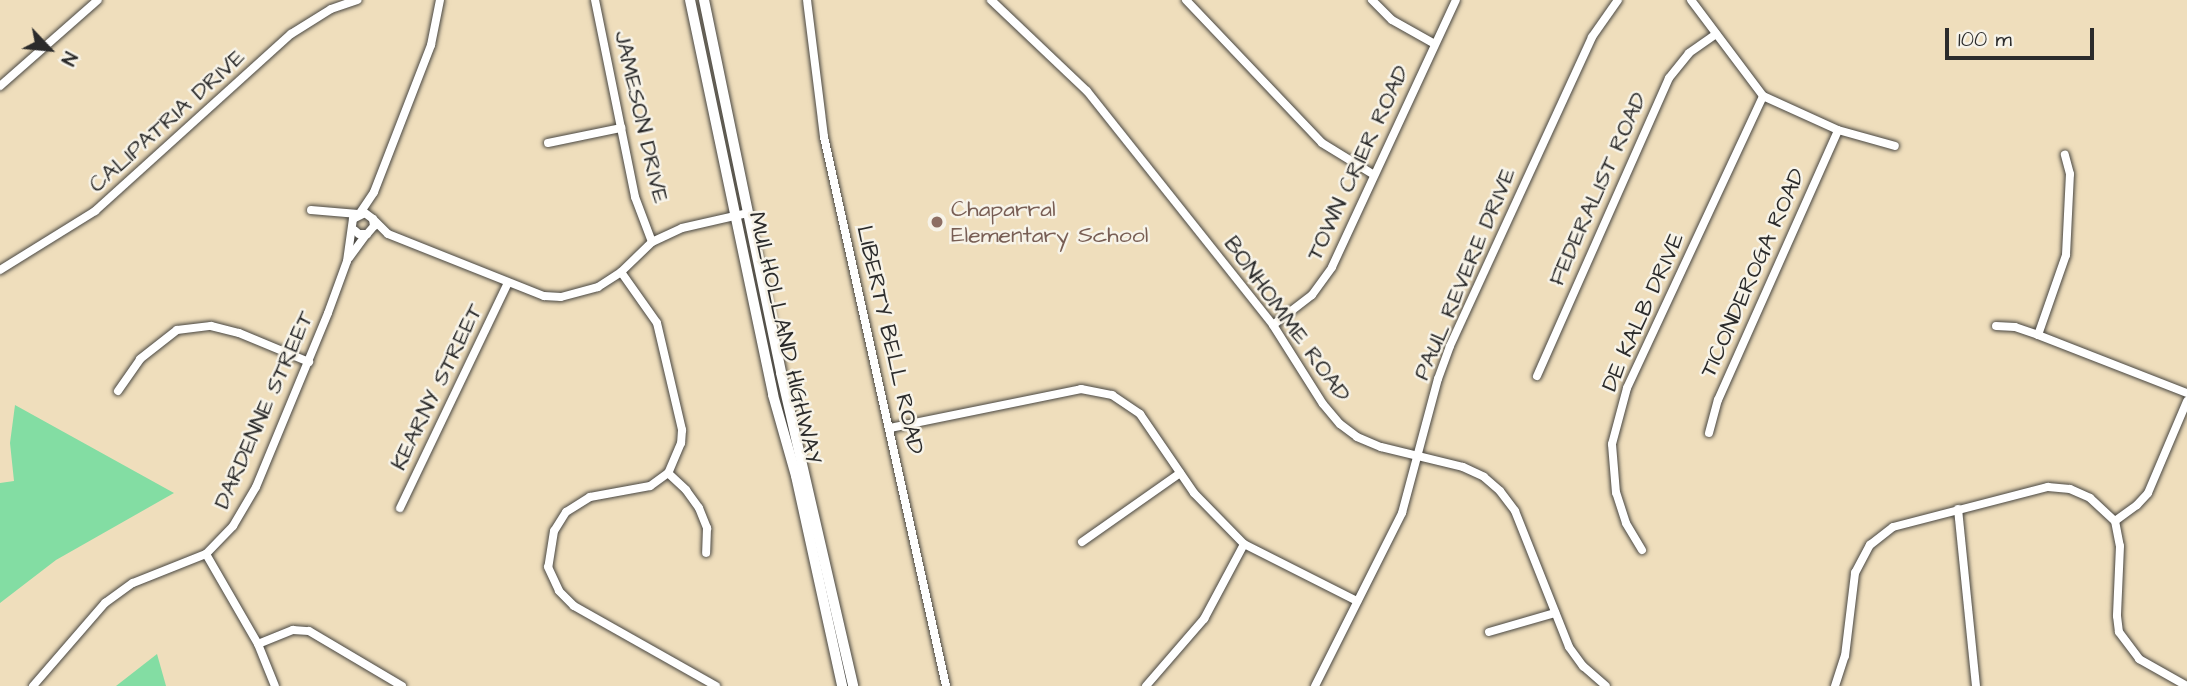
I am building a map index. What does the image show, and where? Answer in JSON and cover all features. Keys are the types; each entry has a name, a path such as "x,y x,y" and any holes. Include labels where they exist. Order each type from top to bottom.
{"main road":[{"name":"MULHOLLAND HIGHWAY","path":"690,0 773,395 796,476 842,686"},
{"name":"MULHOLLAND HIGHWAY","path":"704,0 748,213 853,686"}],"street":[{"path":"0,86 98,0"},
{"name":"CALIPATRIA DRIVE","path":"0,270 96,211 291,34 331,9 357,0"},
{"path":"359,213 374,192 431,45 440,0"},
{"name":"JAMESON DRIVE","path":"595,0 635,197 652,242"},
{"name":"LIBERTY BELL ROAD","path":"807,0 824,138 946,686"},
{"name":"BONHOMME ROAD","path":"991,0 1087,91 1273,325 1340,424 1357,437 1381,447 1464,467 1483,477 1500,491 1515,511 1569,647 1583,666 1606,686"},
{"path":"1186,0 1322,143 1374,175"},
{"path":"1372,0 1392,20 1436,44"},
{"name":"TOWN CRIER ROAD","path":"1273,325 1312,295 1324,281 1456,0"},
{"name":"PAUL REVERE DRIVE","path":"1315,686 1402,513 1438,379 1450,346 1592,37 1618,0"},
{"path":"1691,0 1763,96 1838,130 1895,146"},
{"name":"FEDERALIST ROAD","path":"1537,376 1669,78 1689,53 1716,34"},
{"name":"DE KALB DRIVE","path":"1642,550 1626,523 1616,493 1612,444 1627,388 1763,96"},
{"path":"548,143 621,128"},
{"name":"TICONDEROGA ROAD","path":"1709,433 1718,400 1838,130"},
{"path":"2039,335 2066,255 2070,174 2065,155"},
{"path":"373,218 374,192"},
{"path":"311,210 359,213 373,218 388,234"},
{"path":"337,213 353,228 367,234 388,234 508,283 544,296 561,297 588,292 621,272 652,242 682,228 748,213"},
{"name":"DARDENNE STREET","path":"33,686 105,603 133,583 206,554 233,526 256,487 309,362 347,261 353,228 359,213"},
{"name":"DARDENNE STREET","path":"347,261 374,226 373,218"},
{"path":"621,272 657,323 682,430 681,443 667,473 650,485 632,491 590,497 566,512 554,531 548,567 559,591 574,606 716,686"},
{"name":"KEARNY STREET","path":"400,508 508,283"},
{"path":"118,391 140,359 177,330 211,326 239,333 309,362"},
{"path":"1996,327 2015,327 2039,335 2187,393"},
{"path":"890,428 1081,389 1112,394 1140,414 1194,493 1244,544 1357,601"},
{"path":"2115,522 2147,493 2187,401"},
{"path":"667,473 686,490 699,508 707,528 706,554"},
{"path":"1082,542 1180,473"},
{"path":"1835,686 1844,656 1855,573 1870,545 1893,527 2048,487 2070,489 2090,498 2115,522 2120,546 2117,616 2119,632 2139,659 2187,686"},
{"path":"1958,509 1976,686"},
{"path":"1146,686 1204,619 1244,544"},
{"path":"206,554 258,645 275,686"},
{"path":"1489,632 1555,613"},
{"path":"258,645 292,630 309,631 402,686"}],"green space":[{"path":"15,405 174,493 56,560 0,603 0,483 14,481 10,443"},
{"path":"157,654 166,686 116,686"}],"place":[{"name":"Chaparral Elementary School","path":"937,222"}]}
